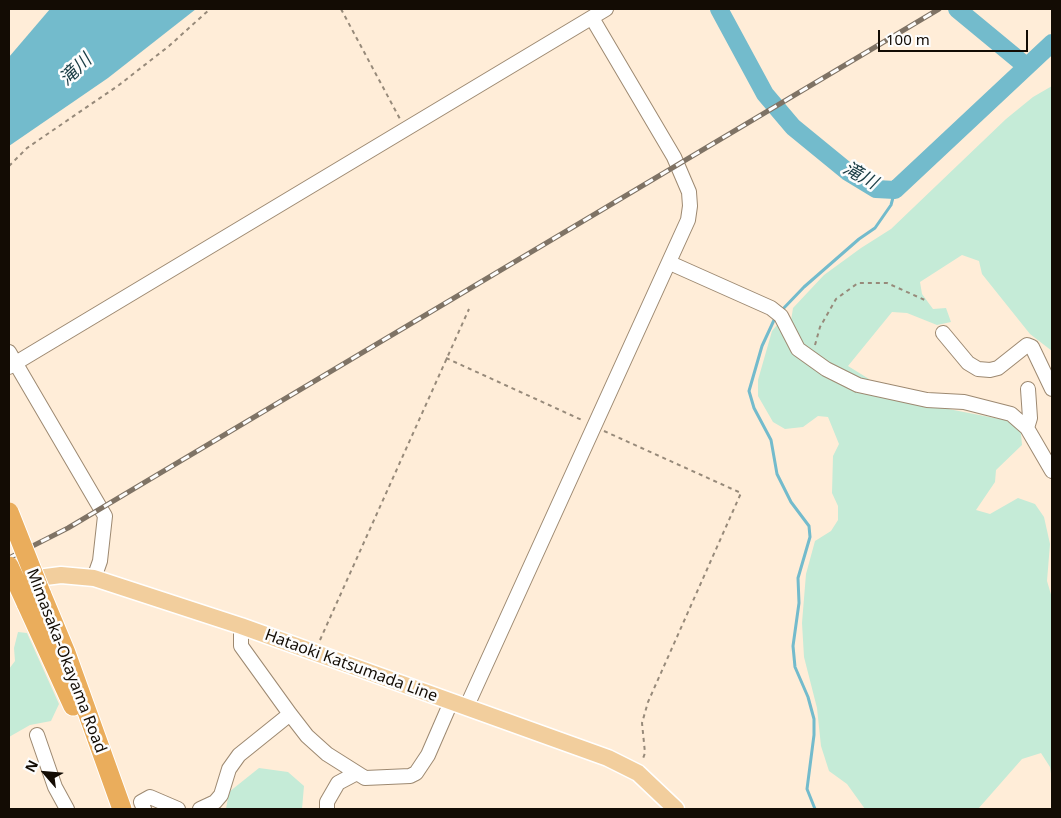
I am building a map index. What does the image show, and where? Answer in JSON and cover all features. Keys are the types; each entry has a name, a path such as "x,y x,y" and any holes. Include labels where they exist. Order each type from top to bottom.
{"highway":[{"name":"Mimasaka-Okayama Road","path":"9,512 33,598"},
{"path":"9,566 33,598 121,809"}],"main road":[{"name":"Hataoki Katsumada Line","path":"9,583 30,577 61,575 94,578 241,626 608,758 638,773 676,809"}],"street":[{"path":"94,578 100,561 105,516 11,361 405,130 606,9"},
{"path":"241,626 241,646 290,714 307,736 327,754 355,774 371,779 410,776 416,772 428,755 459,705 595,426 688,220 689,192 674,157 592,18"},
{"path":"670,263 771,308 781,316 798,349 810,360 858,385 927,400 964,402 1002,410 1020,420 1027,428 1052,471"},
{"path":"943,333 968,363 978,369 990,370 998,368 1027,345 1032,347 1052,389"},
{"path":"1027,428 1030,418 1028,389"},
{"path":"200,809 215,802 229,769 239,755 290,714"},
{"path":"37,735 55,788 67,809"},
{"path":"328,809 327,802 338,783 355,774"},
{"path":"144,809 140,802 150,797 178,809"}],"path":[{"path":"9,166 27,148 119,85 169,46 210,9"},
{"path":"341,9 405,130"},
{"path":"810,360 820,327 836,299 858,283 886,283 927,301"},
{"path":"315,654 469,309"},
{"path":"446,358 741,493 648,702 642,723 644,753 638,773"}],"green space":[{"path":"1052,86 1052,351 1030,334 982,274 979,261 962,255 920,282 922,294 933,309 946,308 951,322 937,325 907,313 892,312 848,366 869,379 877,395 1020,423 1022,445 996,470 995,482 976,510 990,514 1018,498 1035,504 1044,517 1050,544 1047,581 1052,598 1052,780 1050,767 1041,753 1022,759 978,809 865,809 847,784 829,771 821,746 817,708 804,657 802,623 806,574 815,541 831,531 838,520 838,506 832,493 833,456 839,444 828,417 818,416 803,427 785,429 773,422 758,396 758,380 772,331 777,325 783,327 791,321 793,308 824,275 891,229 1006,119 1033,97"},
{"path":"18,632 27,633 59,704 51,721 30,725 9,737 9,669 15,661 14,648"},
{"path":"259,768 288,772 304,786 302,809 226,809 229,792"}],"water":[{"path":"50,9 196,9 108,78 9,146 9,57"}],"waterway":[{"name":"滝川","path":"719,9 765,94 793,127 848,172 876,189 895,190 1052,43"},
{"path":"957,9 1026,66"},
{"path":"781,311 804,287 859,239 875,228 891,205 895,190"},
{"path":"775,318 762,346 749,391 754,408 771,440 777,474 791,502 809,526 810,537 798,578 799,603 793,646 795,667 808,697 814,719 814,735 807,789 815,809"}],"railway":[{"path":"9,558 68,528 939,9"}]}
